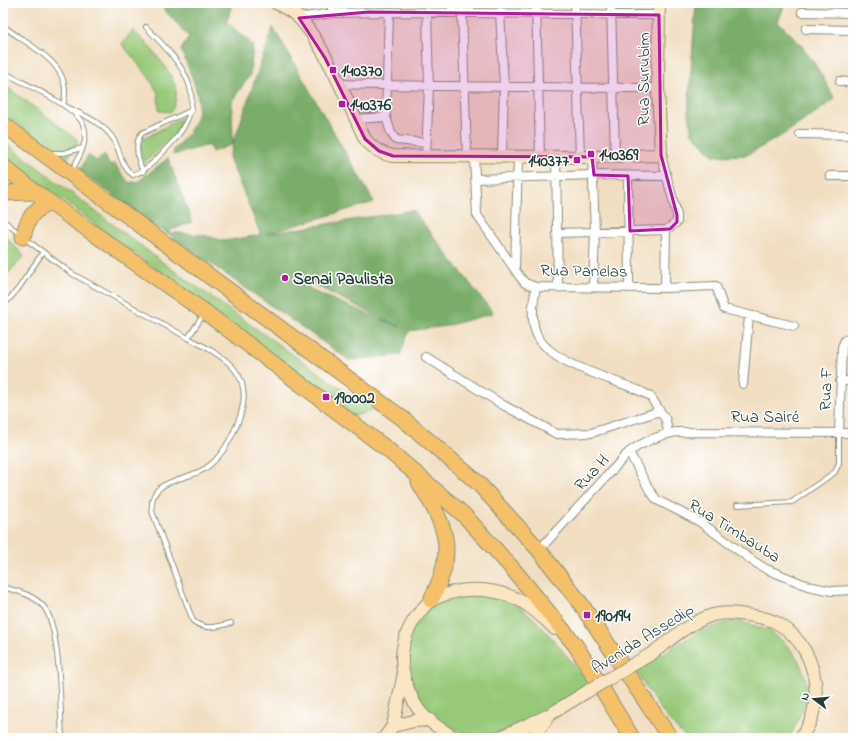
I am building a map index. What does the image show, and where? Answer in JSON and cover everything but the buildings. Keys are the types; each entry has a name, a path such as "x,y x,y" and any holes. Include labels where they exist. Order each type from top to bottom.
{"highway":[{"path":"3,124 402,418 478,484 540,550 581,604 670,738"},
{"path":"3,166 35,192 205,312 387,448 464,515 512,568 576,646 632,738"},
{"path":"3,193 35,192"},
{"path":"23,238 30,216 38,209 51,203"},
{"path":"412,469 434,506 446,538 446,565 441,581 431,600"}],"main road":[{"path":"282,5 299,18 325,58 365,139 372,147 379,151 394,156 586,157 661,155"},
{"name":"Rua Surubim","path":"659,9 658,88 661,155"},
{"path":"390,733 403,677 401,656 405,637 419,613 431,600 466,590 484,590 502,593 534,609 576,646"},
{"name":"Avenida Assedip","path":"499,738 549,715 651,654 692,625 713,615 730,612 758,616 776,622 797,640 806,654 816,683 815,701 811,721 800,738"},
{"path":"403,677 418,710 455,738"},
{"path":"654,713 679,738"},
{"path":"532,738 549,715"},
{"path":"390,733 414,721 430,720"}],"street":[{"path":"332,3 332,13"},
{"path":"369,3 369,12"},
{"path":"410,3 410,12"},
{"path":"452,3 452,12"},
{"path":"490,3 490,12"},
{"path":"536,3 540,157"},
{"path":"575,3 576,87 586,157 594,176 595,232 593,288"},
{"path":"610,3 614,88 615,156"},
{"path":"299,18 332,13 369,12 610,14 659,9"},
{"path":"389,12 386,117 392,134 396,140 426,143"},
{"path":"426,155 429,86 427,12"},
{"name":"Rua Panelas","path":"462,12 465,88 471,156 476,179 477,215 525,283 536,287 558,288 665,288 716,286 724,309 749,316"},
{"path":"500,12 504,87 502,156"},
{"path":"802,12 853,13"},
{"path":"806,29 853,30"},
{"path":"840,81 853,83"},
{"path":"338,84 465,88 539,86 658,88"},
{"path":"356,119 386,117"},
{"path":"800,134 853,135"},
{"path":"558,233 666,230 674,226 677,215 661,155"},
{"path":"515,269 518,156"},
{"path":"556,157 558,288"},
{"path":"628,176 630,231 629,288"},
{"path":"476,179 666,176"},
{"path":"830,176 853,176"},
{"path":"665,288 666,230"},
{"path":"536,287 533,306 534,328 539,339 545,346 568,362 644,392 650,396 666,420 672,433"},
{"path":"743,384 749,316 794,326"},
{"name":"Rua F","path":"839,432 842,347 845,340 853,338"},
{"path":"426,357 504,405 557,434 591,433 660,410"},
{"path":"840,382 853,380"},
{"name":"Rua H","path":"540,550 629,452 640,445 672,433"},
{"name":"Rua Sairé","path":"672,433 853,433"},
{"name":"Rua Timbauba","path":"629,452 650,492 657,500 700,522 753,561 766,569 814,588 832,591 853,590"}],"lane":[{"path":"3,72 95,121 113,139 122,162 128,171 133,175 143,172 180,135 192,110 192,87 172,53 146,27"},
{"path":"6,28 59,68 66,86 64,104"},
{"path":"64,104 83,123 86,138 70,174"},
{"path":"143,172 137,147 138,138 142,133 192,110"},
{"path":"40,152 64,153 82,148"},
{"path":"3,220 23,238 72,273 220,356 236,369 242,379 244,388 243,408 233,433 210,465 195,473 161,486 151,498 152,511 193,621 202,627 213,628 231,623"},
{"path":"3,306 18,289 43,252"},
{"path":"188,338 205,312"},
{"path":"737,505 792,502 836,472 839,463 839,432"},
{"path":"3,588 19,591 34,599 44,608 50,621 56,649 62,738"}],"highlighted area":[{"path":"369,12 659,15 661,155 677,215 677,222 670,229 630,231 628,176 594,175 592,157 393,156 379,151 365,139 325,58 299,18"}],"green space":[{"path":"158,3 232,3 227,22 253,45 250,75 232,101 233,144 212,152 209,145 173,155 174,149 186,136 194,124 197,113 198,102 196,90 181,50 189,37"},
{"path":"696,3 785,3 778,22 803,48 823,77 835,99 786,133 747,155 714,156 692,134 688,112"},
{"path":"273,27 374,202 266,234 413,210 493,313 446,326 409,331 400,355 349,360 165,232 155,227 80,171 88,155 97,161 104,154 110,166 114,163 129,183 139,181 168,158 192,222 166,232 203,235 224,241 261,235 229,157","holes":["308,282 400,327 310,290"]},
{"path":"133,30 159,58 174,83 176,94 171,112 159,111 158,93 148,76 122,44"},
{"path":"3,84 78,140 67,160 3,113"},
{"path":"183,117 175,134 144,163 140,141"},
{"path":"3,141 170,268 373,411 354,416 3,156"},
{"path":"3,234 24,256 3,279"},
{"path":"473,593 501,596 526,612 550,636 592,686 545,712 501,732 474,736 461,732 443,722 422,704 403,664 410,627 431,605"},
{"path":"736,621 761,628 776,636 790,649 801,665 807,693 802,711 789,738 686,738 671,723 636,671 696,634 709,628"}],"place":[{"name":"140370","path":"333,70"},
{"name":"140376","path":"342,104"},
{"name":"140369","path":"591,154"},
{"name":"140377","path":"577,160"},
{"name":"Senai Paulista","path":"285,278"},
{"name":"190002","path":"326,397"},
{"name":"190194","path":"587,615"}]}
